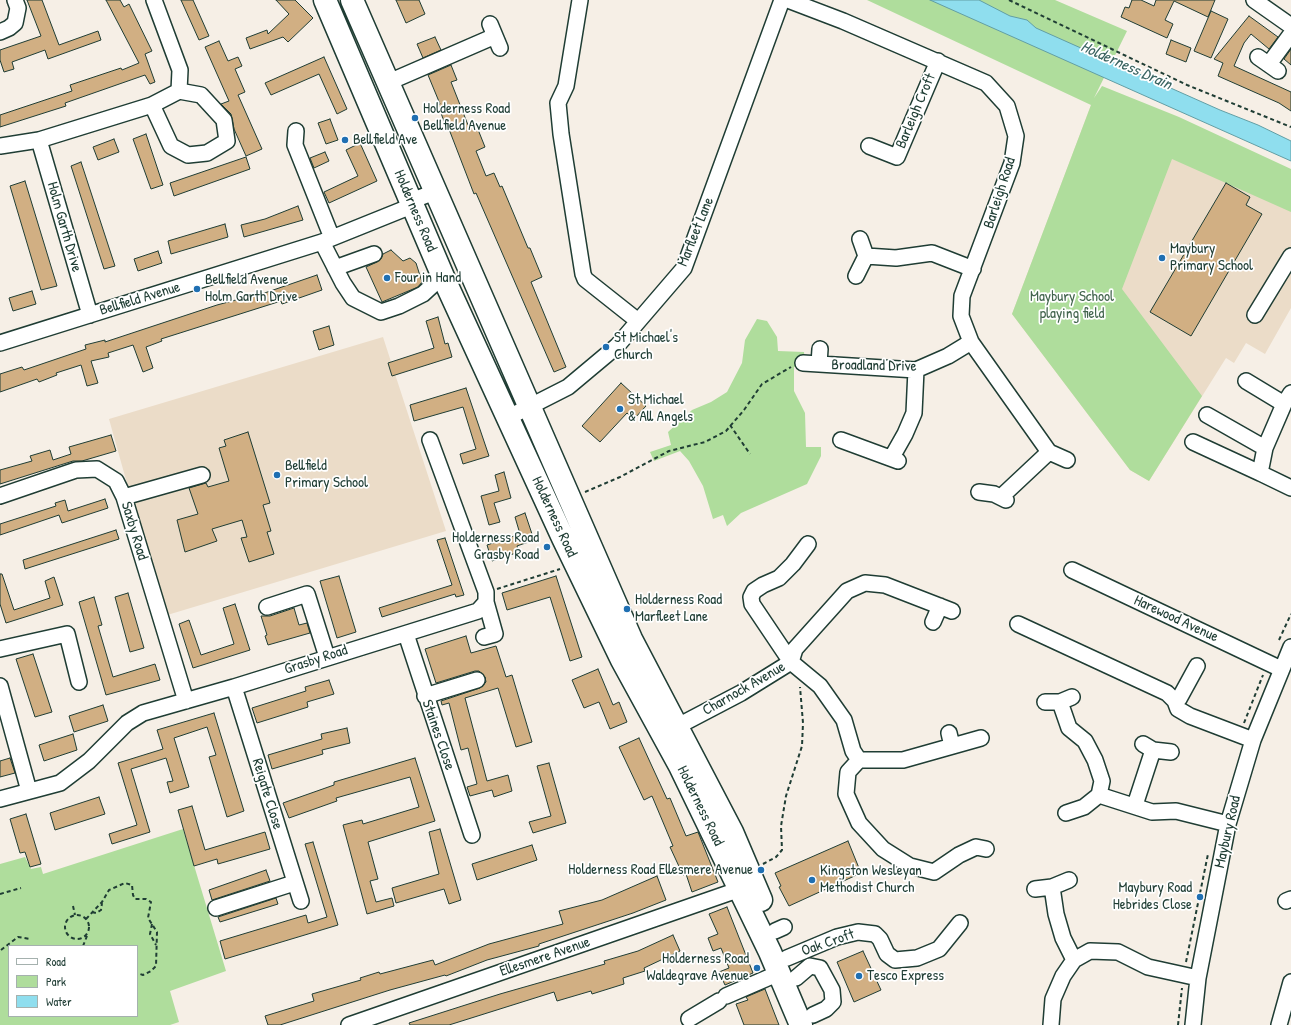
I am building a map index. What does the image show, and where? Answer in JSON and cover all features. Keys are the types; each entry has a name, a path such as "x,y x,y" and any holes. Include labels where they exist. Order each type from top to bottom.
{"highway":[{"name":"Holderness Road","path":"324,0 444,279 509,417 578,570 678,726 732,832 748,882 810,1022"},
{"name":"Holderness Road","path":"352,0 389,82 435,192 529,407 620,635 680,766 748,882 780,929 787,970"}],"street":[{"path":"0,32 9,28 15,23 18,8 15,0"},
{"path":"155,0 180,70 179,91"},
{"path":"580,0 566,86 558,103 561,134 583,274 585,279 638,321"},
{"name":"Marfleet Lane","path":"509,417 568,387 617,346 684,268 782,0"},
{"name":"Barleigh Road","path":"788,0 938,61 986,83 1007,106 1016,136 1012,162 962,296 961,316 971,342 1049,452"},
{"path":"1254,0 1291,26"},
{"path":"1268,64 1291,34"},
{"path":"389,82 495,36"},
{"name":"Barleigh Croft","path":"869,146 897,157 938,61"},
{"path":"0,146 39,140 152,105 179,91 201,95 224,120 227,141 207,153 188,155 171,146 152,105"},
{"path":"296,132 295,145 335,268 353,298 381,312 399,306 423,294 435,283 444,279"},
{"name":"Holm Garth Drive","path":"39,140 90,315"},
{"name":"Bellfield Avenue","path":"0,343 327,240 404,208 416,199 435,192"},
{"path":"856,276 866,256 860,239"},
{"path":"866,256 896,258 932,252 973,269"},
{"path":"335,268 374,254"},
{"path":"1255,315 1291,256"},
{"name":"Broadland Drive","path":"803,363 916,370 948,356 971,342"},
{"name":"Broadland Drive","path":"819,364 820,349"},
{"path":"841,440 895,459 914,413 916,370"},
{"path":"1246,381 1288,398 1265,448 1260,473"},
{"path":"1207,415 1265,448"},
{"path":"430,440 486,597 495,634 484,637"},
{"path":"1193,442 1291,488"},
{"path":"979,492 994,494 1003,499 1049,452 1067,460"},
{"name":"Saxby Road","path":"0,496 76,470 97,469 116,481 124,497 186,701"},
{"path":"124,497 202,475"},
{"path":"808,544 793,564 779,578 754,591 751,597 752,604 793,664 820,686 844,720 853,751 859,760"},
{"name":"Harewood Avenue","path":"1072,570 1281,669"},
{"name":"Charnock Avenue","path":"678,726 741,694 793,664 795,649 847,591 865,583 885,585 946,608 933,622"},
{"path":"268,607 307,594 327,657"},
{"name":"Grasby Road","path":"0,799 60,783 89,761 127,723 143,713 234,687 478,611 486,597"},
{"path":"1018,624 1167,693 1175,701 1178,709 1190,716 1253,740"},
{"path":"0,649 67,634 79,682"},
{"name":"Staines Close","path":"406,634 425,696 472,835"},
{"name":"Maybury Road","path":"1193,1025 1198,978 1228,824 1253,740 1291,647"},
{"path":"1175,701 1179,699 1197,666"},
{"path":"425,696 477,680"},
{"path":"0,686 29,791"},
{"name":"Reigate Close","path":"234,687 294,883 301,901"},
{"path":"1045,702 1066,699 1069,728 1085,741 1095,760 1102,781 1099,795 1074,813"},
{"path":"981,738 951,740 903,760 859,760 848,772 846,794 859,823 883,849 910,866 934,872 959,855 976,847 986,849"},
{"path":"1135,805 1148,747 1171,752"},
{"path":"1099,795 1135,805 1152,812 1176,811 1228,824"},
{"path":"1035,889 1052,887 1069,880"},
{"name":"Ellesmere Avenue","path":"349,1025 748,882"},
{"path":"216,908 294,883"},
{"path":"1052,887 1056,914 1063,938 1074,960"},
{"name":"Oak Croft","path":"787,970 837,937 858,932 875,934 880,939 886,954 895,960 917,958 938,949 962,921"},
{"path":"1051,1025 1053,999 1063,976 1074,960 1090,951 1118,952 1148,967 1198,978"},
{"path":"689,1019 722,998 787,970"},
{"path":"1280,1025 1291,982"}],"path":[{"path":"1010,0 1187,85 1291,127"},
{"path":"585,492 620,477 669,452 705,442 726,431 744,410 762,384 784,370 803,363"},
{"path":"730,425 750,454"},
{"path":"486,597 562,569 566,575 578,570"},
{"path":"748,882 782,850 781,826 786,796 802,746 804,723 793,664"},
{"path":"86,919 102,902 112,888 125,883 130,883 133,887 133,895 135,899 146,899 151,902 148,918 157,932 156,966 151,971 143,975 138,973"},
{"path":"0,894 21,888"},
{"path":"73,906 75,915"},
{"path":"83,945 87,934 89,926 86,919 79,915 75,915 65,922 66,934 76,940 87,934"},
{"path":"152,924 150,934 156,946"},
{"path":"1,950 18,937 30,939"}],"shaded area":[{"name":"Maybury Primary School","path":"1091,105 1291,209 1291,308 1265,354 1246,343 1234,363 1226,358 1149,481 1130,470 1012,314"},
{"name":"Bellfield Primary School","path":"383,337 446,531 164,616 109,419"}],"green space":[{"name":"Maybury School playing field","path":"867,0 1055,0 1127,31 1094,98 1102,86 1179,117 1291,169 1291,212 1172,159 1122,289 1202,396 1149,481 1130,470 1012,314 1091,105"},
{"path":"757,319 767,321 777,337 778,351 804,352 805,365 794,367 794,391 805,413 806,447 821,447 821,456 807,484 741,513 727,526 723,515 713,519 703,486 689,461 680,451 654,461 650,452 671,445 668,432 692,410 711,402 727,392 742,363 745,340"},
{"path":"183,829 226,971 170,991 179,1022 170,1025 0,1025 0,864 25,857 31,869 41,867 43,874"}],"water":[{"path":"930,0 979,0 1010,16 1027,20 1036,28 1220,110 1258,125 1291,141 1291,161"}],"building":[{"path":"27,0 42,0 59,45 98,31 101,40 48,59 45,50 12,62 14,69 4,72 0,60 0,50 41,36"},
{"path":"106,0 120,0 124,7 129,4 152,51 145,54 155,82 150,84 145,75 65,103 66,106 0,127 0,115 72,91 70,85 121,68 122,70 139,63"},
{"path":"181,0 193,0 209,36 199,40"},
{"path":"276,0 295,0 313,18 288,42 283,37 250,49 246,38 267,30 268,34 289,14"},
{"path":"396,0 419,0 425,14 406,23"},
{"path":"1132,0 1141,0 1154,6 1156,0 1215,0 1208,17 1174,1 1165,20 1173,24 1167,38 1121,17 1125,7 1129,8"},
{"path":"1211,11 1228,19 1211,58 1194,51"},
{"path":"1249,16 1278,37 1269,49 1251,34 1244,43 1234,66 1291,92 1291,111 1279,103 1218,76 1223,63 1214,59"},
{"path":"435,37 441,50 423,58 417,44"},
{"path":"1171,40 1191,48 1186,62 1166,54"},
{"path":"219,41 228,61 238,57 242,66 235,69 245,92 238,95 262,149 246,156 234,129 231,114 221,104 229,101 205,47"},
{"path":"1291,49 1291,65 1284,59"},
{"path":"324,57 347,109 337,114 319,74 271,95 265,83"},
{"path":"451,65 457,80 451,82 468,125 475,122 485,147 476,151 486,176 494,173 500,187 502,186 542,277 531,282 566,367 554,372 476,193 474,194 447,124 445,124 438,105 440,104 428,75"},
{"path":"330,119 338,140 326,144 318,123"},
{"path":"146,134 163,185 151,189 133,139"},
{"path":"114,139 119,152 98,160 93,147"},
{"path":"360,143 377,181 329,203 324,192 358,176 346,150"},
{"path":"325,152 329,161 314,168 310,158"},
{"path":"246,157 250,169 174,196 170,183"},
{"path":"81,162 115,266 104,269 71,166"},
{"path":"25,181 57,286 41,290 10,186"},
{"name":"Maybury Primary School","path":"1226,183 1250,197 1246,205 1262,214 1191,336 1150,312"},
{"path":"298,206 303,220 244,237 241,225 265,219"},
{"path":"225,224 228,237 171,254 168,241"},
{"path":"391,250 403,261 410,258 416,263 422,282 418,287 382,302 366,267 377,262 381,259 383,254"},
{"path":"158,251 162,263 138,271 134,259"},
{"path":"317,275 322,290 282,304 281,301 161,339 162,341 146,347 153,368 143,372 133,345 108,353 109,357 91,361 98,383 87,386 81,365 56,373 57,375 39,382 37,379 0,392 0,374 22,367 24,370 86,349 85,345 105,340 105,342 217,305 247,297 247,299"},
{"path":"32,291 36,304 13,311 9,298"},
{"path":"438,317 445,344 448,343 452,357 392,376 388,363 434,348 426,321"},
{"path":"329,326 334,345 319,350 313,331"},
{"name":"St Michael & All Angels","path":"621,383 646,406 634,419 627,413 600,442 582,426"},
{"path":"466,388 489,456 463,464 460,454 476,449 463,407 414,421 410,405"},
{"path":"248,432 270,503 263,505 271,531 267,532 274,554 249,562 241,538 247,537 242,520 212,529 217,541 185,552 177,520 198,514 189,488 206,483 208,487 229,481 219,448 226,446 224,440"},
{"path":"111,435 116,451 82,461 73,461 0,484 0,470 32,461 30,456 50,450 53,460 71,454 69,447"},
{"path":"504,472 511,498 494,503 500,522 489,525 481,496 499,491 495,475"},
{"path":"105,499 108,508 62,523 59,515 0,535 0,524 56,506 55,503 65,500 68,511"},
{"path":"525,513 534,540 517,546 519,552 492,561 487,545 520,534 515,517"},
{"path":"116,530 119,539 25,569 23,560"},
{"path":"445,538 464,595 456,597 455,594 382,617 379,608 452,585 437,540"},
{"path":"0,574 2,574 14,610 50,598 45,581 54,577 63,605 6,623 0,604"},
{"path":"339,576 356,632 337,638 320,581"},
{"path":"556,576 582,657 570,661 550,597 507,610 502,593"},
{"path":"128,593 144,648 130,652 115,597"},
{"path":"94,597 102,625 98,626 113,677 155,664 160,680 106,695 79,602"},
{"path":"235,604 250,650 193,668 179,624 189,620 201,655 234,644 223,608"},
{"path":"294,608 299,625 307,623 310,633 268,645 265,636 267,635 261,616 270,616"},
{"path":"466,636 471,653 496,646 506,677 512,675 532,742 516,747 498,688 465,698 487,781 508,775 512,791 494,797 492,790 470,796 467,787 477,784 468,748 461,750 449,703 442,705 441,701 480,688 486,682 485,677 479,671 475,671 436,683 425,649"},
{"path":"33,654 52,712 35,717 16,659"},
{"path":"598,669 613,705 619,702 627,722 610,729 599,702 584,708 572,680"},
{"path":"329,680 334,694 307,702 308,707 257,723 252,708 306,691 305,687"},
{"path":"103,705 108,721 74,732 69,716"},
{"path":"214,713 244,811 227,817 209,757 216,755 207,727 174,738 189,787 170,793 167,782 173,781 166,758 131,769 150,832 112,844 109,834 137,825 118,763 163,749 157,730"},
{"path":"347,728 350,743 322,750 323,754 272,769 268,755 322,739 321,734"},
{"path":"73,734 77,750 44,761 39,745"},
{"path":"639,738 667,799 670,798 686,836 698,832 718,882 692,892 686,874 683,875 670,847 673,846 652,796 644,800 619,747"},
{"path":"10,758 15,773 0,777 0,761"},
{"path":"415,758 435,821 368,842 378,879 370,881 376,902 392,898 394,906 367,914 343,825 362,820 363,824 419,807 410,777 336,798 337,801 289,818 283,803 334,785 334,782"},
{"path":"549,763 566,823 533,833 529,822 551,816 537,766"},
{"path":"99,797 105,814 55,830 50,813"},
{"path":"192,806 205,850 265,832 270,849 218,864 217,859 194,866 178,810"},
{"path":"26,814 41,864 30,867 25,852 20,853 10,819"},
{"path":"440,829 461,900 449,904 444,889 396,903 392,888 439,874 429,832"},
{"name":"Kingston Wesleyan Methodist Church","path":"848,841 861,873 789,906 779,887 781,886 775,873"},
{"path":"313,842 338,925 225,959 220,941 306,915 308,923 327,917 305,844"},
{"path":"532,845 537,860 477,880 472,864"},
{"path":"266,870 270,881 212,900 209,890"},
{"path":"657,876 666,900 633,913 539,944 539,946 487,960 446,976 445,975 390,990 280,1025 268,1025 265,1016 314,1001 312,994 361,980 360,978 379,972 380,974 433,960 435,965 489,944 563,924 559,911 602,900"},
{"path":"276,898 278,904 220,922 218,917"},
{"path":"727,907 753,973 725,985 719,972 729,968 721,948 713,951 708,938 718,934 709,914"},
{"path":"673,935 680,951 644,968 645,971 623,978 624,984 592,994 591,991 557,1001 554,992 449,1025 410,1025 409,1023 500,994 605,964 604,961 638,951"},
{"name":"Tesco Express","path":"863,951 881,990 854,1002 837,962"},
{"path":"765,989 779,1025 744,1025 736,1004 748,1000 746,997"}],"place":[{"name":"Holderness Road Bellfield Avenue","path":"415,118"},
{"name":"Bellfield Ave","path":"345,140"},
{"name":"Maybury Primary School","path":"1162,258"},
{"name":"Four in Hand","path":"387,278"},
{"name":"Bellfield Avenue Holm Garth Drive","path":"197,289"},
{"name":"St Michael's Church","path":"606,347"},
{"name":"St Michael & All Angels","path":"620,409"},
{"name":"Bellfield Primary School","path":"277,475"},
{"name":"Holderness Road Grasby Road","path":"547,547"},
{"name":"Holderness Road Marfleet Lane","path":"627,609"},
{"name":"Holderness Road Ellesmere Avenue","path":"761,870"},
{"name":"Kingston Wesleyan Methodist Church","path":"812,880"},
{"name":"Maybury Road Hebrides Close","path":"1200,897"},
{"name":"Holderness Road Waldegrave Avenue","path":"757,968"},
{"name":"Tesco Express","path":"859,976"}],"water label":[{"name":"Holderness Drain","path":"1126,66"}]}
